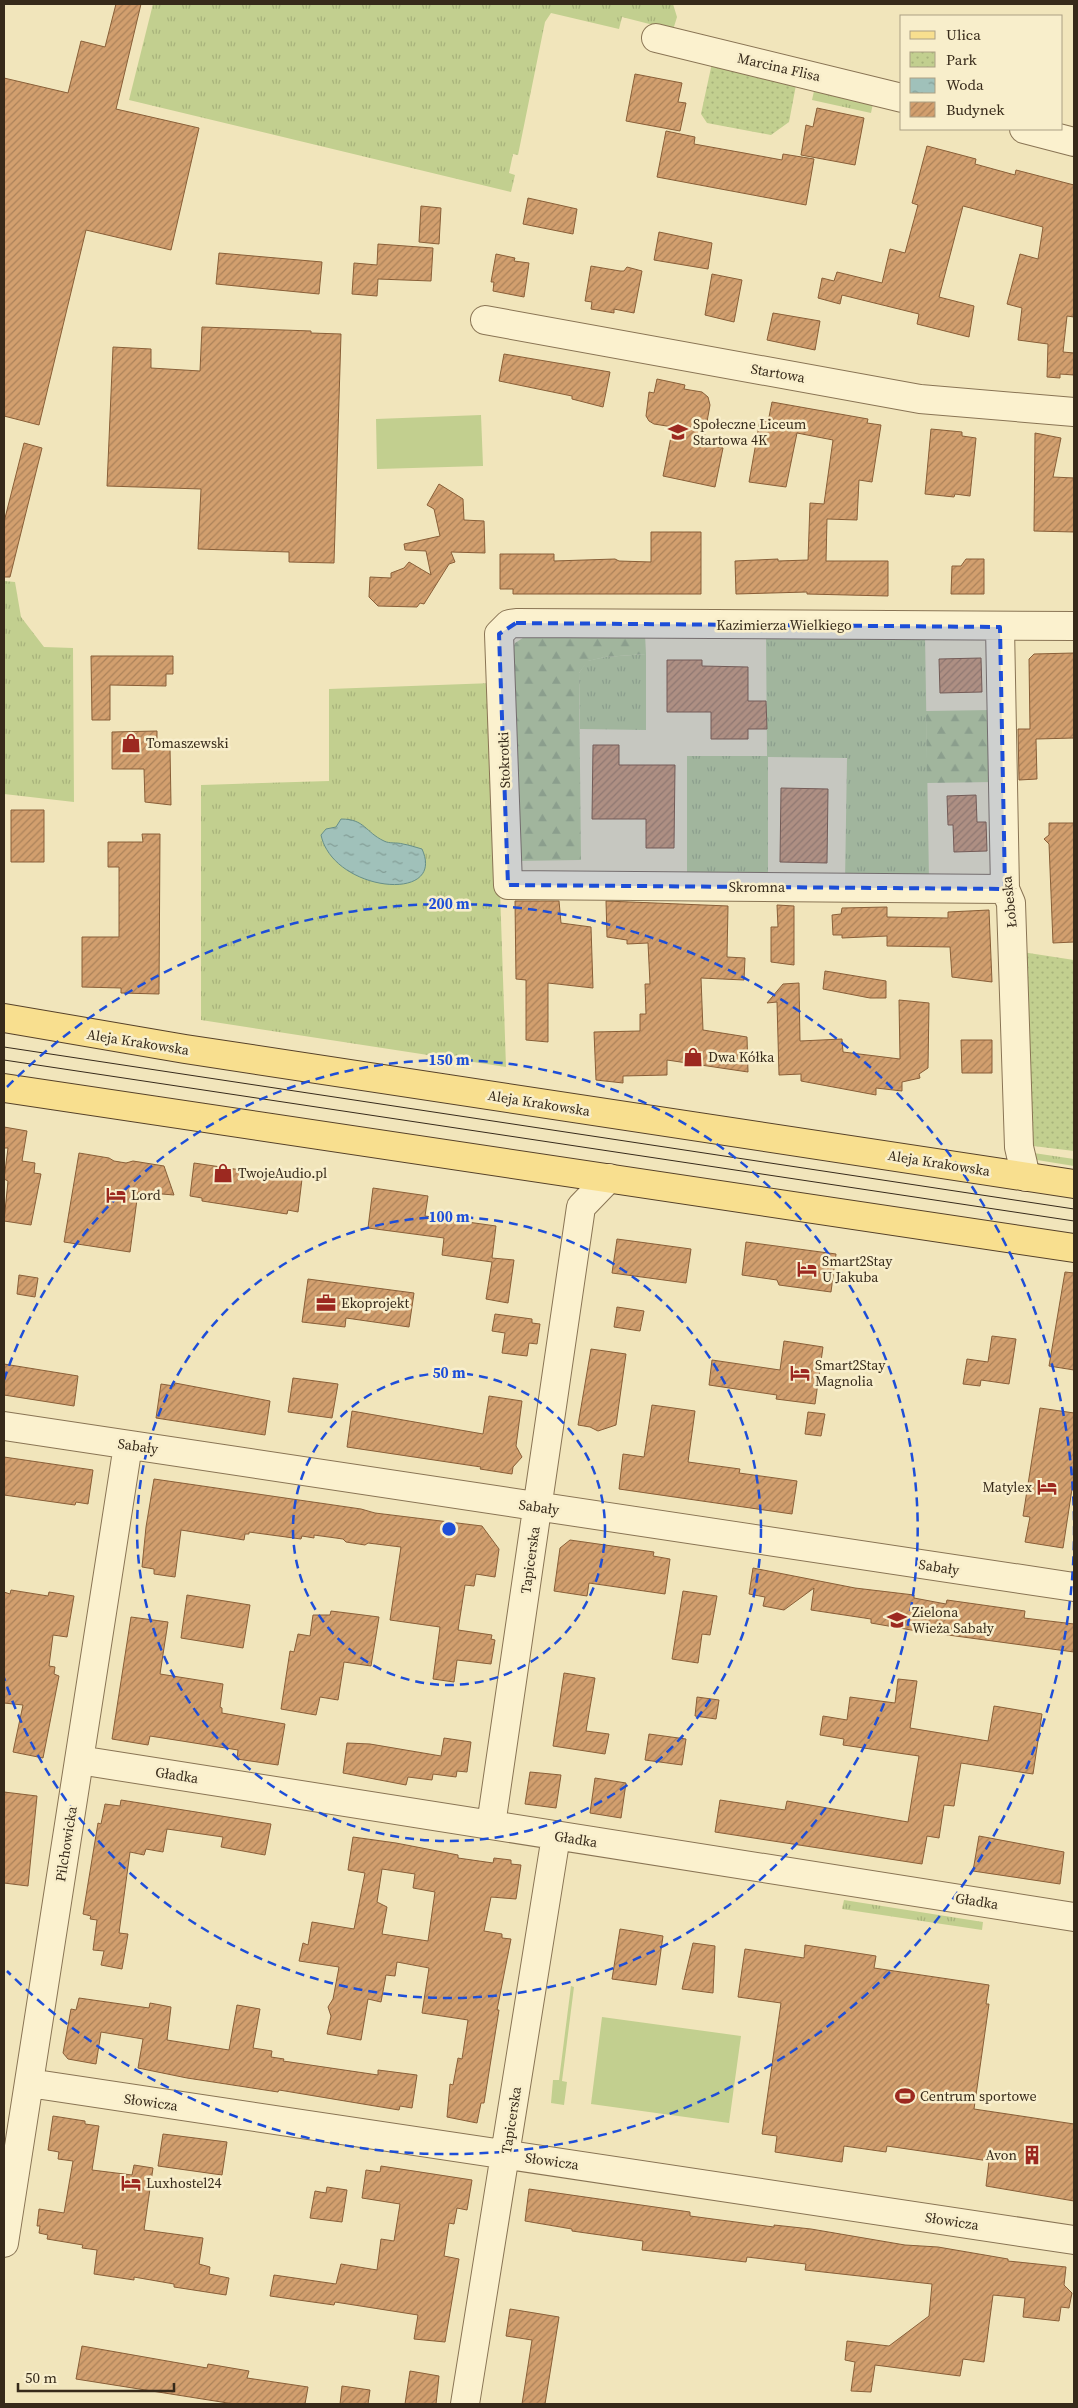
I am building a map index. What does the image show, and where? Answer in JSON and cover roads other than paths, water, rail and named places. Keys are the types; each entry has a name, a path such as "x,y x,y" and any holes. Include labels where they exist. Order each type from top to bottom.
{"main road":[{"name":"Aleja Krakowska","path":"4,1018 177,1048 1074,1184"},
{"path":"4,1088 1074,1248"}],"street":[{"name":"Marcina Flisa","path":"656,38 900,98"},
{"path":"1028,130 1074,142"},
{"name":"Startowa","path":"484,320 920,399 1074,412"},
{"name":"Kazimierza Wielkiego","path":"499,634 508,624 516,623 1074,626"},
{"name":"Łobeska","path":"1000,627 1005,889 1011,903 1019,1147 1026,1177"},
{"name":"Stokrotki","path":"499,634 508,885"},
{"name":"Skromna","path":"508,885 1005,889"},
{"path":"564,1171 581,1207 609,1178"},
{"name":"Tapicerska","path":"491,1825 581,1207"},
{"name":"Sabały","path":"4,1426 1074,1587"},
{"name":"Pilchowicka","path":"4,2243 128,1445"},
{"name":"Gładka","path":"79,1760 1074,1917"},
{"name":"Tapicerska","path":"465,2404 556,1836"},
{"name":"Słowicza","path":"29,2083 1074,2240"}],"water":[{"path":"341,819 355,821 386,842 400,843 422,849 425,867 418,878 404,884 385,884 365,879 345,869 330,854 321,835 326,829 336,827"}],"tram line":[{"path":"4,1047 1074,1209"},
{"path":"4,1060 1074,1221"}],"place":[{"name":"Społeczne Liceum Startowa 4K","path":"678,432"},
{"name":"Tomaszewski","path":"131,743"},
{"name":"Dwa Kółka","path":"693,1057"},
{"name":"TwojeAudio.pl","path":"223,1173"},
{"name":"Lord","path":"116,1195"},
{"name":"Smart2Stay U Jakuba","path":"807,1269"},
{"name":"Ekoprojekt","path":"326,1303"},
{"name":"Smart2Stay Magnolia","path":"800,1373"},
{"name":"Matylex","path":"1047,1487"},
{"name":"Zielona Wieża Sabały","path":"897,1620"},
{"name":"Centrum sportowe","path":"905,2096"},
{"name":"Avon","path":"1032,2155"},
{"name":"Luxhostel24","path":"131,2183"}]}
